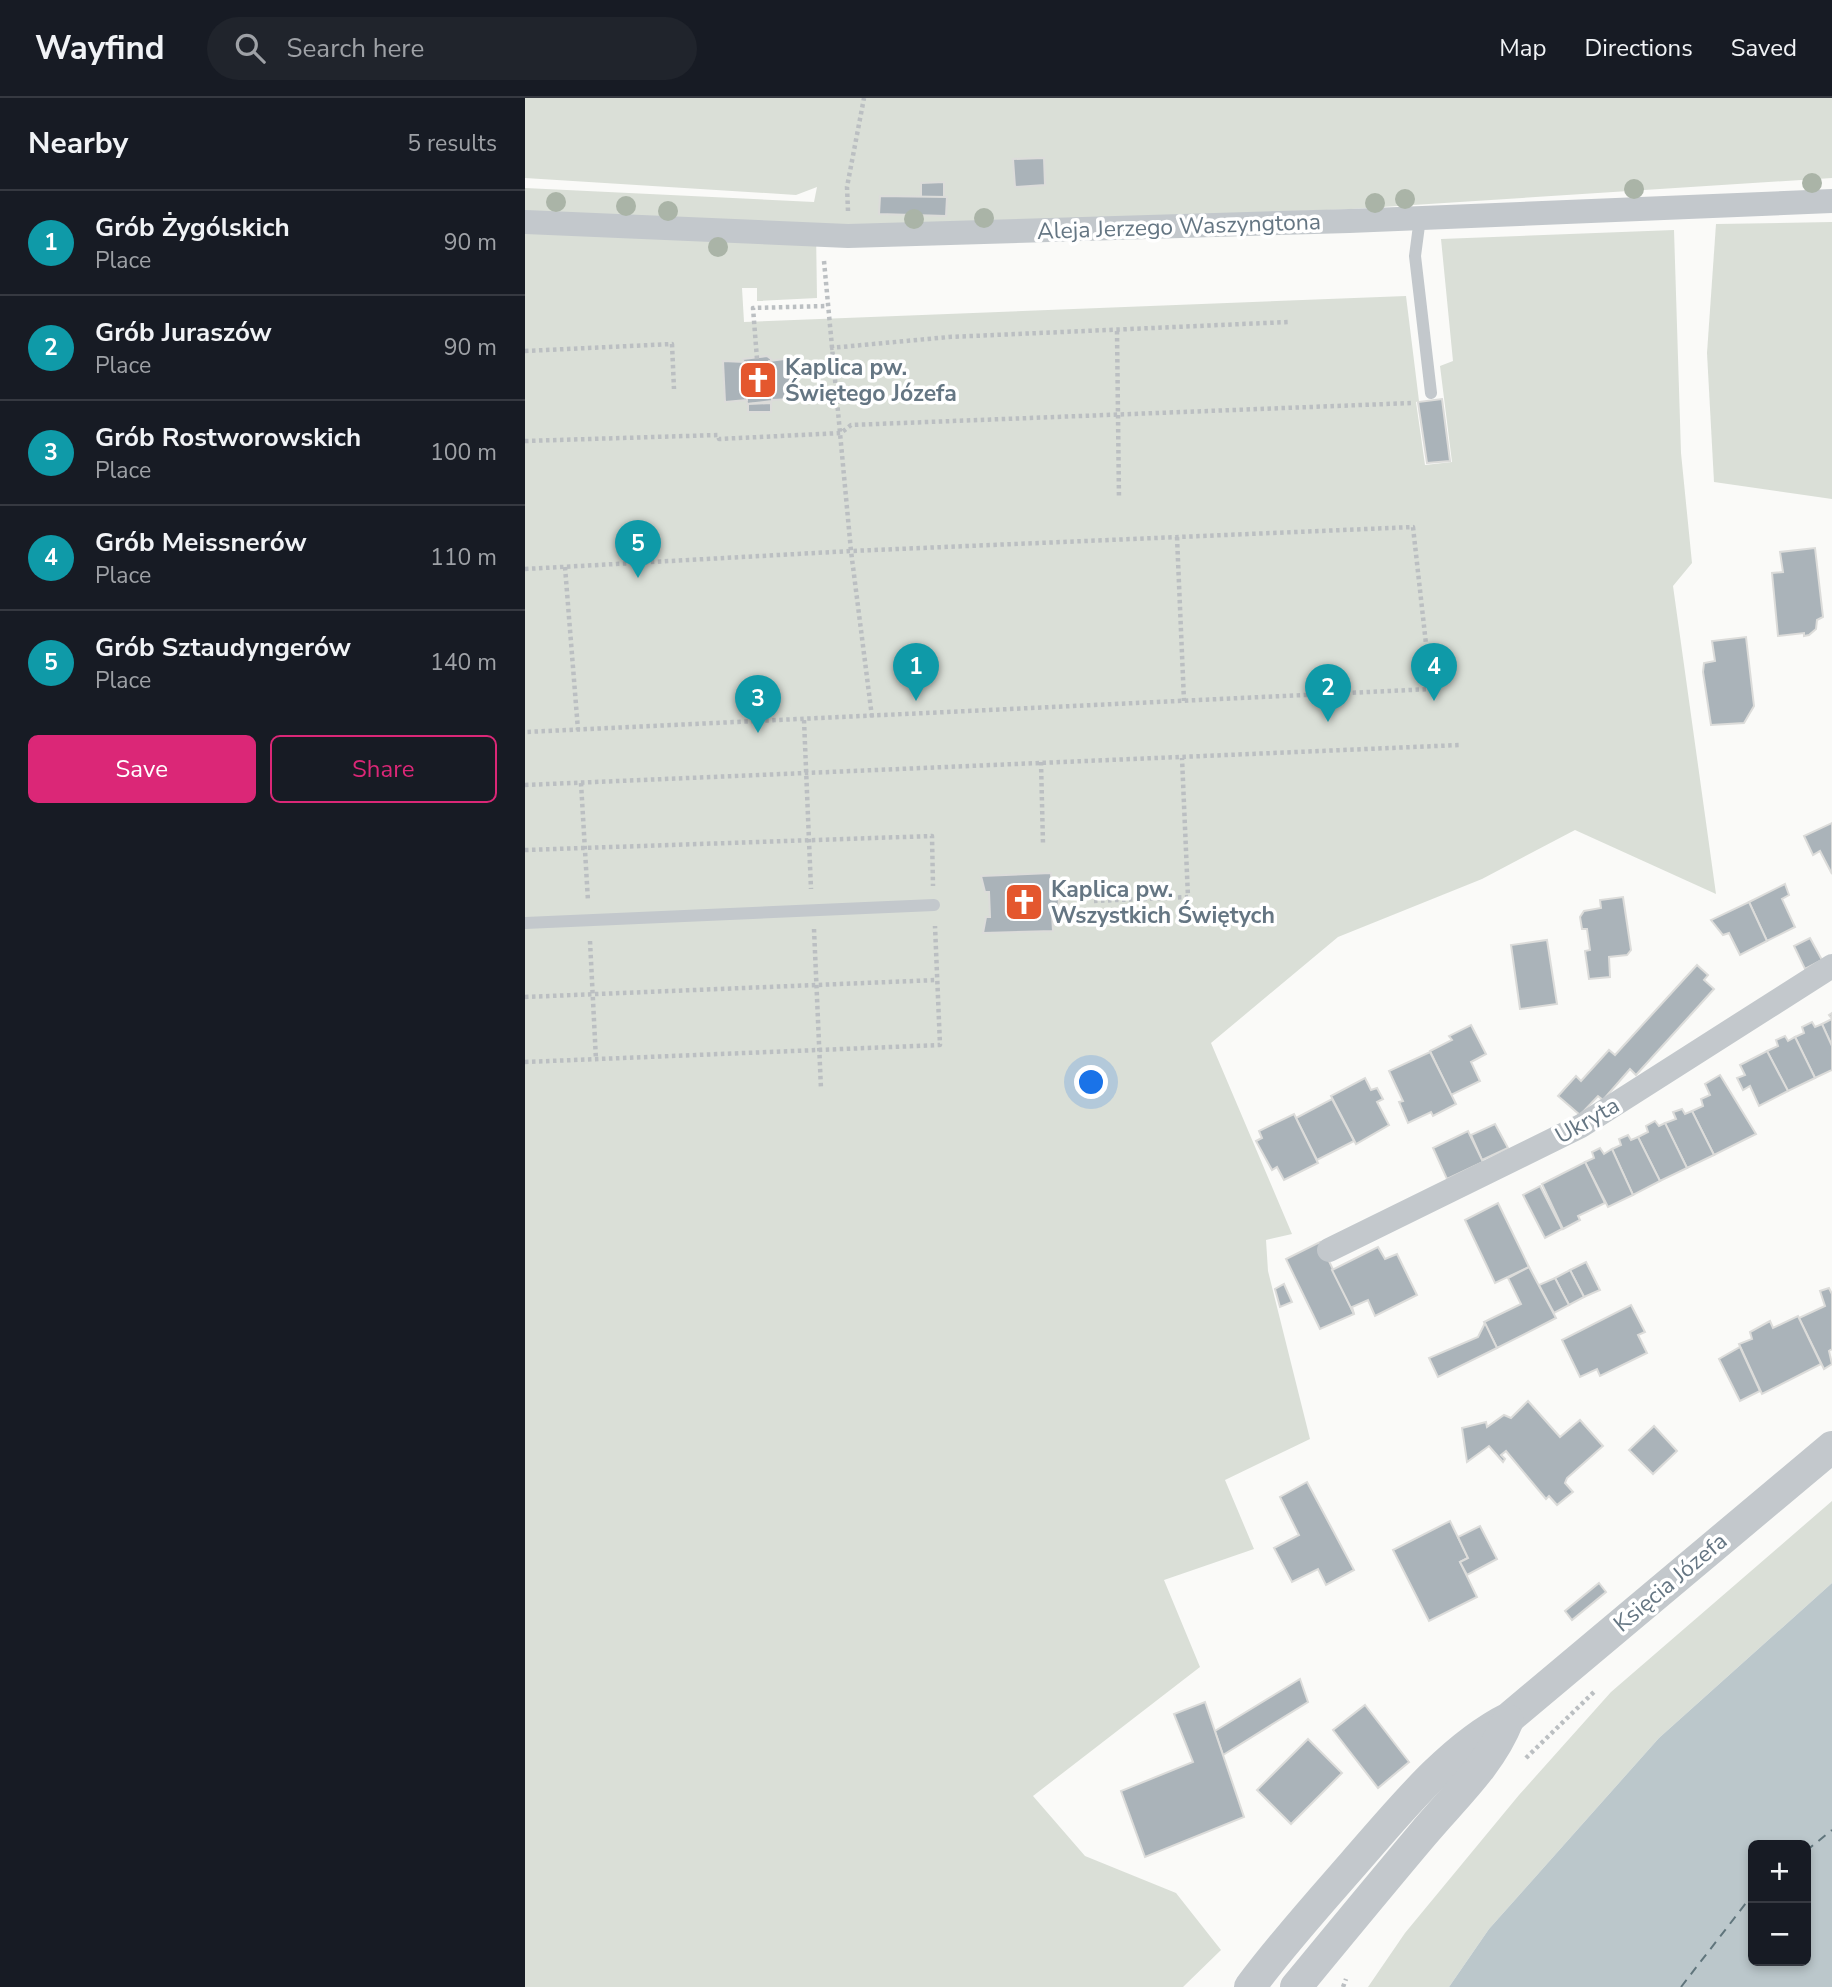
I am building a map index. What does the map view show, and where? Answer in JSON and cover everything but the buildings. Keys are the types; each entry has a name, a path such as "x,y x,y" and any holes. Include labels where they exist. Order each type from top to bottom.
{"street":[{"name":"Aleja Jerzego Waszyngtona","path":"525,222 848,236 1420,218 1832,201"},
{"name":"Ukryta","path":"1329,1251 1581,1126 1832,966"},
{"name":"Księcia Józefa","path":"1250,1987 1276,1952 1406,1803 1484,1730 1509,1718 1832,1447"},
{"name":"Księcia Józefa","path":"1296,1987 1425,1831 1455,1800 1499,1744 1509,1718"},
{"name":"Księcia Józefa","path":"1239,1987 1276,1952"}],"lane":[{"path":"1420,218 1415,256 1431,393"},
{"path":"525,923 935,905"}],"path":[{"path":"848,236 848,187 864,98"},
{"path":"824,236 830,348 872,717"},
{"path":"757,359 753,308 826,306"},
{"path":"830,348 888,341 1288,322"},
{"path":"1117,331 1119,499"},
{"path":"525,351 672,344 674,389"},
{"path":"525,441 718,435 719,439 841,433 851,425 1412,403"},
{"path":"525,569 852,551 1413,527 1431,689 525,732"},
{"path":"1177,537 1184,701"},
{"path":"565,567 578,730"},
{"path":"525,785 1460,745"},
{"path":"1094,901 1188,897 1182,758"},
{"path":"1041,762 1042,844"},
{"path":"525,850 932,836 940,1045 525,1062"},
{"path":"525,997 937,980"},
{"path":"1523,1762 1604,1681"},
{"path":"1342,1987 1355,1968"}],"shaded area":[{"path":"525,98 1832,98 1832,178 1351,209 816,230 817,298 757,301 757,288 742,288 744,322 1406,296 1425,465 1452,462 1440,366 1453,361 1441,239 1674,230 1681,453 1692,563 1673,586 1716,894 1575,830 1482,879 1338,937 1211,1043 1292,1234 1266,1240 1268,1271 1310,1439 1225,1480 1254,1549 1164,1580 1200,1667 1033,1796 1085,1856 1176,1893 1221,1950 1183,1987 525,1987 525,188 814,202 817,187 796,195 525,178"},
{"path":"1832,222 1832,499 1714,482 1707,353 1716,224"},
{"path":"1832,1501 1832,1583 1659,1738 1489,1929 1449,1987 1368,1987 1405,1933 1519,1795 1611,1692"},
{"path":"1832,1583 1832,1987 1449,1987 1489,1929 1659,1738"}],"ferry route":[{"path":"1811,1847 1832,1830"},
{"path":"1681,1987 1748,1900"}],"place":[{"name":"Kaplica pw. Świętego Józefa","path":"758,380"},
{"name":"Grób Sztaudyngerów","path":"638,578"},
{"name":"Grób Żygólskich","path":"916,701"},
{"name":"Grób Meissnerów","path":"1434,701"},
{"name":"Grób Juraszów","path":"1328,722"},
{"name":"Grób Rostworowskich","path":"758,733"},
{"name":"Kaplica pw. Wszystkich Świętych","path":"1024,902"}]}
